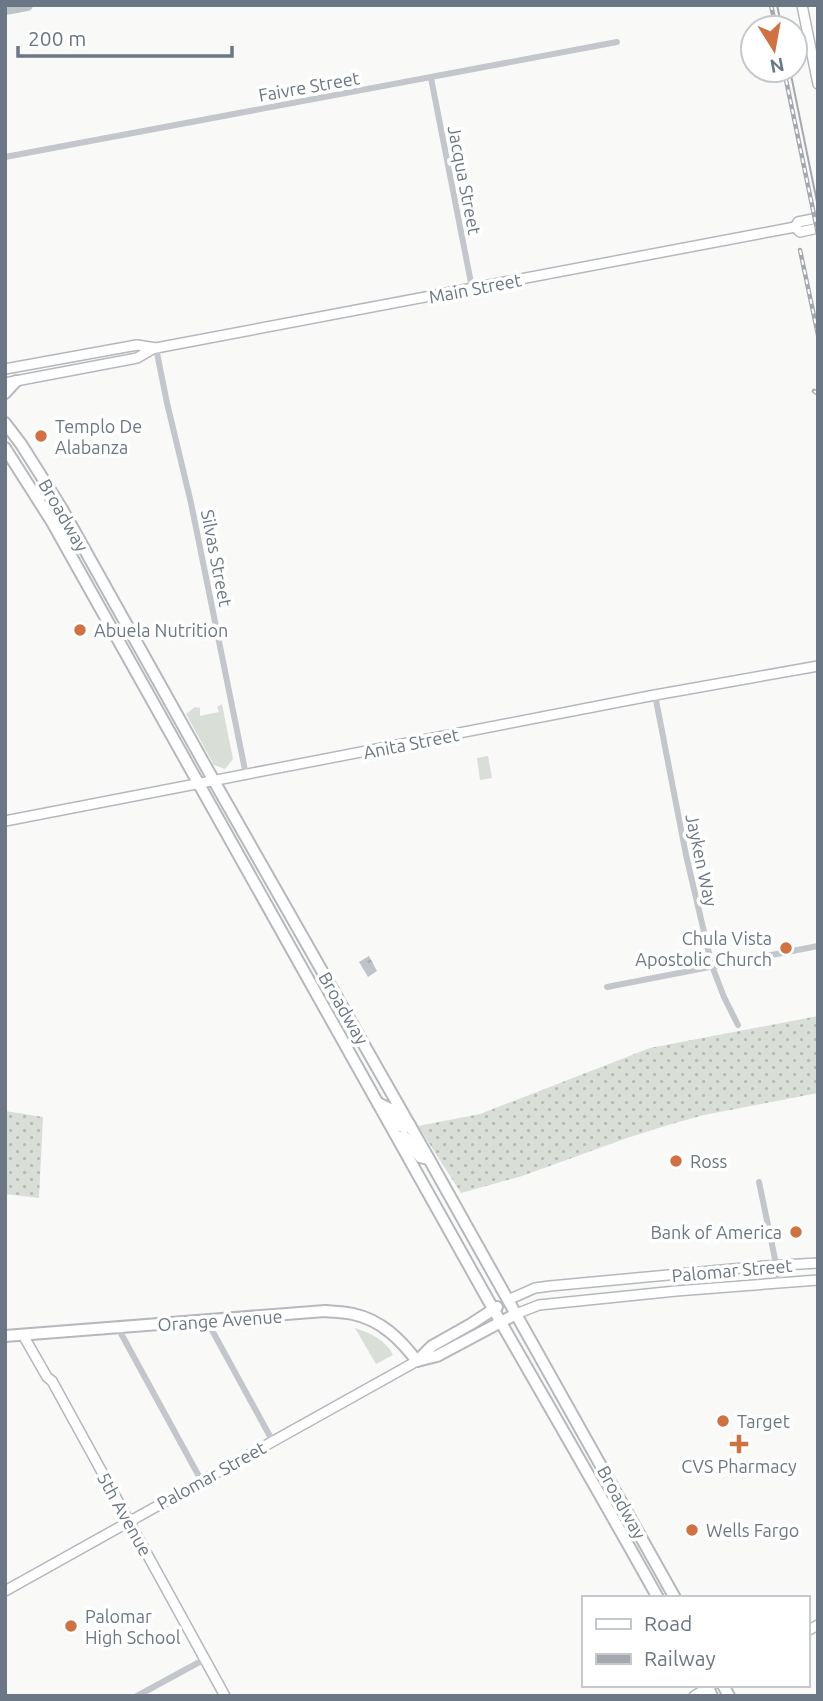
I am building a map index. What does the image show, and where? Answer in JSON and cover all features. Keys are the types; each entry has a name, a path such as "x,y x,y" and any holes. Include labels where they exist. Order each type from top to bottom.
{"main road":[{"path":"802,5 818,84"},
{"name":"Main Street","path":"10,382 137,358 156,348 795,227 798,222 818,218"},
{"name":"Main Street","path":"795,227 800,232 818,228"},
{"name":"Main Street","path":"5,369 137,345 156,348"},
{"path":"5,393 10,382"},
{"name":"Broadway","path":"5,423 62,509 674,1596"},
{"name":"Broadway","path":"5,447 52,522 500,1322 657,1596"},
{"path":"108,621 122,615"},
{"name":"Anita Street","path":"5,821 818,666"},
{"path":"314,988 328,981"},
{"path":"378,1103 390,1109 400,1126 410,1125"},
{"path":"398,1138 404,1136 420,1157 429,1159"},
{"name":"Palomar Street","path":"5,1591 417,1360 432,1346 493,1309 536,1288 818,1263"},
{"name":"Palomar Street","path":"417,1360 438,1356 500,1322 539,1305 818,1280"},
{"name":"Orange Avenue","path":"5,1336 325,1311 352,1314 383,1326 401,1340 417,1360"},
{"name":"5th Avenue","path":"23,1335 52,1381 225,1696"},
{"path":"600,1494 613,1486"},
{"path":"694,1696 710,1689"}],"street":[{"name":"Faivre Street","path":"5,157 617,42"},
{"name":"Jacqua Street","path":"431,78 472,288"},
{"name":"Silvas Street","path":"156,348 191,503 246,775"},
{"name":"Jayken Way","path":"655,695 686,855 712,966 738,1025"},
{"path":"607,987 818,946"},
{"path":"759,1182 780,1283"},
{"path":"207,1321 272,1440"},
{"path":"118,1328 201,1480"},
{"path":"138,1696 205,1659"}],"shaded area":[{"path":"222,704 233,759 225,769 214,765 186,714 195,707 200,708 200,716 219,712 217,707"},
{"path":"488,756 492,778 480,780 477,758"},
{"path":"818,1016 818,1093 704,1115 668,1125 522,1176 461,1193 418,1126 480,1114 650,1048"},
{"path":"5,1111 43,1117 39,1198 5,1194"},
{"path":"355,1328 382,1341 393,1355 376,1364"}],"water":[{"path":"369,956 377,971 368,977 359,962"}],"waterway":[{"path":"5,9 27,5"}],"tram line":[{"path":"777,5 779,14"},
{"path":"793,84 818,207"}],"railway":[{"path":"771,5 773,14"},
{"path":"787,84 818,234"},
{"path":"800,250 818,335"},
{"path":"814,391 818,394"}],"place":[{"name":"Templo De Alabanza","path":"41,436"},
{"name":"Abuela Nutrition","path":"80,630"},
{"name":"Chula Vista Apostolic Church","path":"786,948"},
{"name":"Ross","path":"676,1161"},
{"name":"Bank of America","path":"796,1232"},
{"name":"Target","path":"723,1421"},
{"name":"CVS Pharmacy","path":"739,1444"},
{"name":"Wells Fargo","path":"692,1530"},
{"name":"Palomar High School","path":"71,1626"}]}
